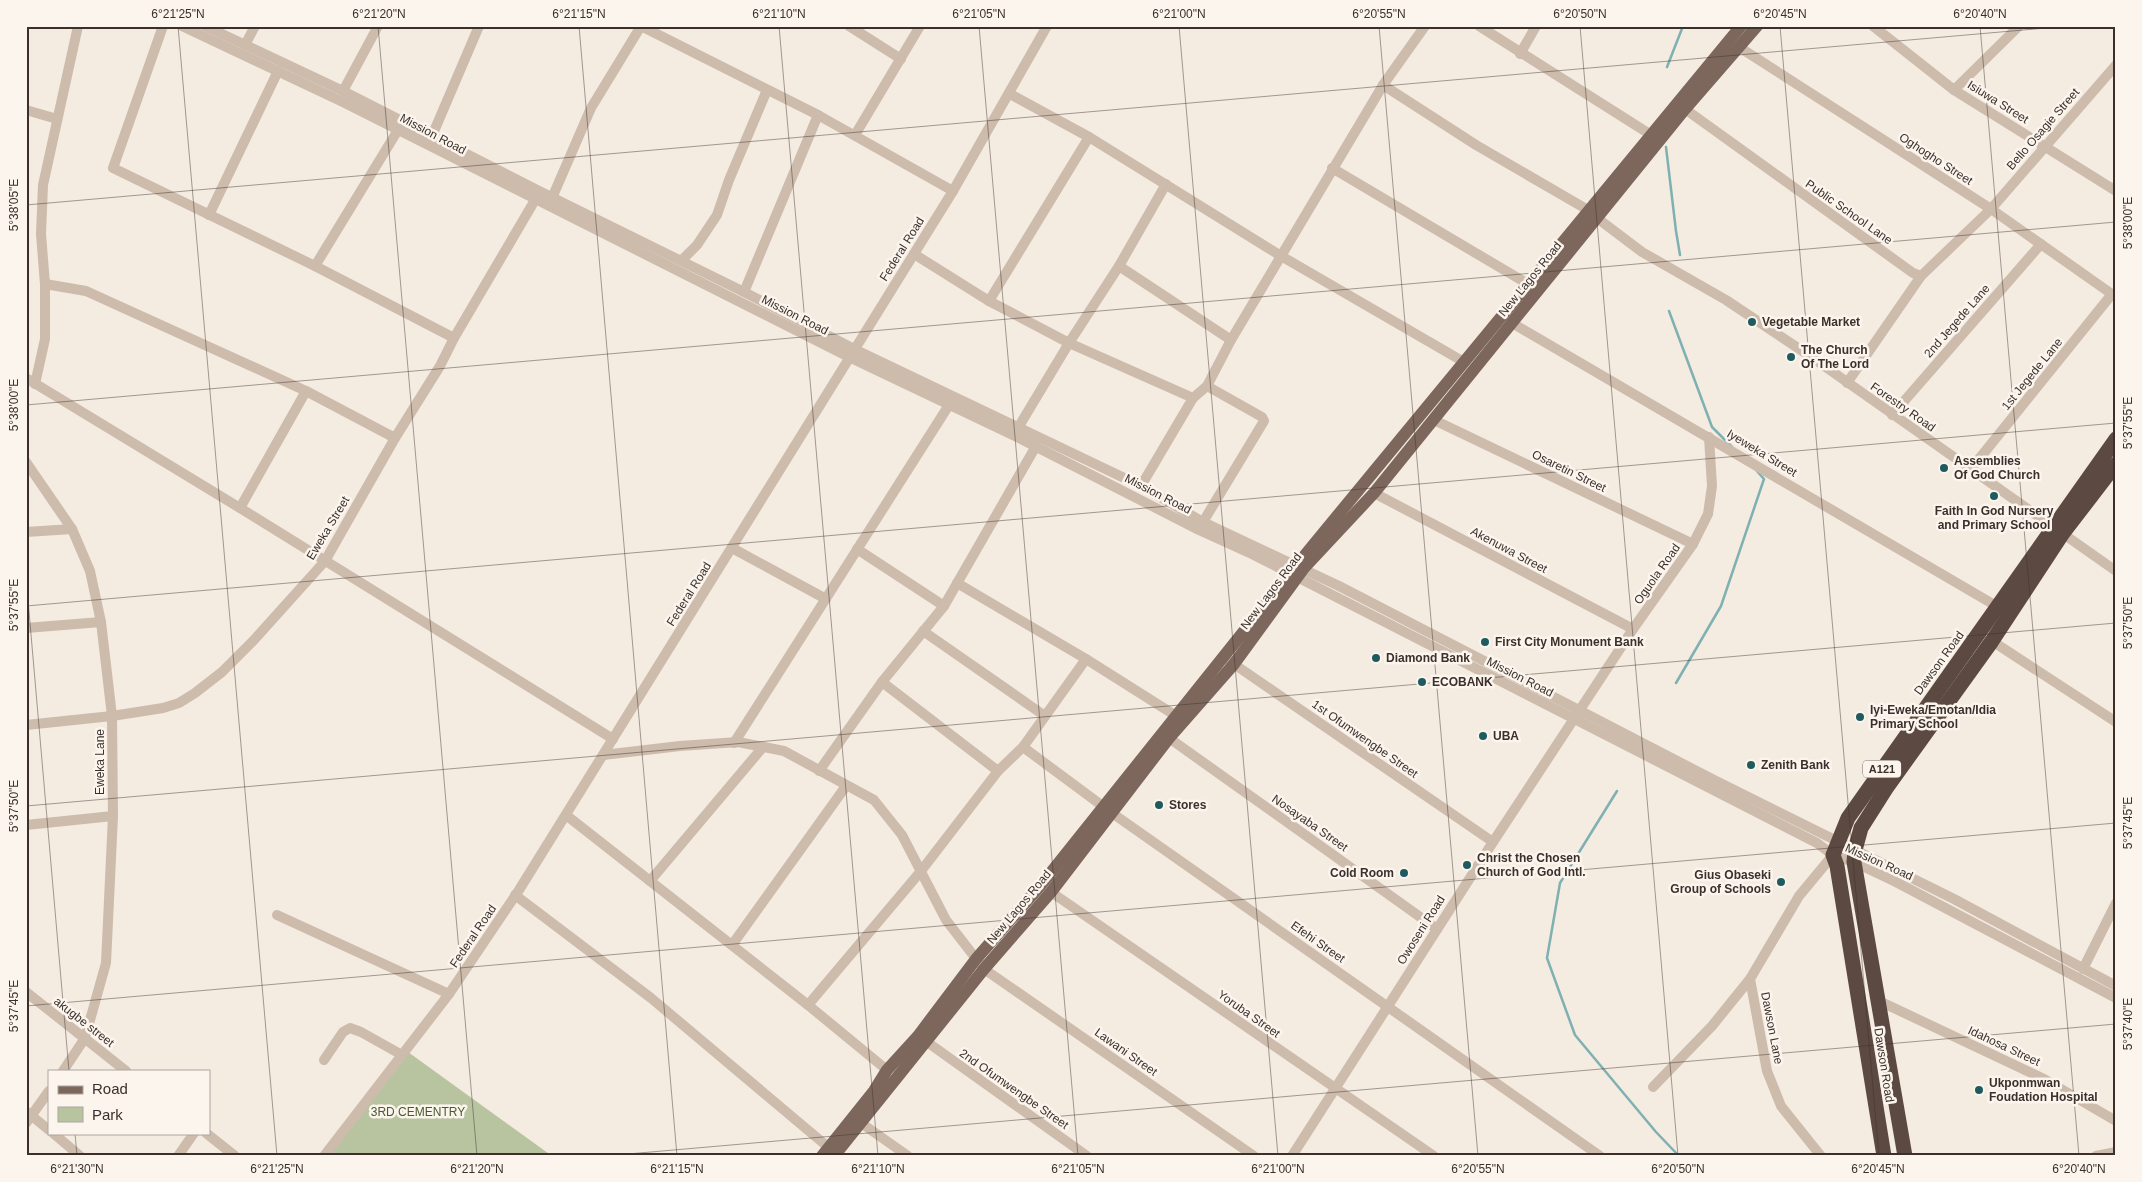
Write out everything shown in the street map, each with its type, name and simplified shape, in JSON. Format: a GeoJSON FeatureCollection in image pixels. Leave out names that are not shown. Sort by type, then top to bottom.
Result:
{"type":"FeatureCollection","features":[{"type":"Feature","properties":{"kind":"highway","name":"Dawson Road"},"geometry":{"type":"LineString","coordinates":[[1905,1156],[1877,1000],[1855,856],[1861,828],[1887,787],[1992,640],[2116,438]]}},
{"type":"Feature","properties":{"kind":"highway","name":"Dawson Road"},"geometry":{"type":"LineString","coordinates":[[1884,1156],[1835,848],[1847,820],[1998,607],[2059,530],[2116,464]]}},
{"type":"Feature","properties":{"kind":"main road","name":"New Lagos Road"},"geometry":{"type":"LineString","coordinates":[[1297,571],[1374,493],[1434,420],[1512,323],[1593,214],[1655,138],[1741,26]]}},
{"type":"Feature","properties":{"kind":"main road","name":"New Lagos Road"},"geometry":{"type":"LineString","coordinates":[[1655,138],[1684,109],[1756,26]]}},
{"type":"Feature","properties":{"kind":"main road","name":"New Lagos Road"},"geometry":{"type":"LineString","coordinates":[[828,1153],[861,1123],[927,1042],[980,964],[1051,892],[1108,810],[1464,362],[1528,284],[1593,214]]}},
{"type":"Feature","properties":{"kind":"main road","name":"New Lagos Road"},"geometry":{"type":"LineString","coordinates":[[828,1153],[887,1070],[980,964],[1041,885],[1169,738],[1180,718]]}},
{"type":"Feature","properties":{"kind":"street"},"geometry":{"type":"LineString","coordinates":[[78,26],[43,185],[41,234],[45,284],[45,339],[31,381],[613,739]]}},
{"type":"Feature","properties":{"kind":"street"},"geometry":{"type":"LineString","coordinates":[[163,26],[113,168],[315,266],[454,338]]}},
{"type":"Feature","properties":{"kind":"street","name":"Mission Road"},"geometry":{"type":"LineString","coordinates":[[182,26],[278,70],[398,130],[429,141],[552,198],[744,292],[949,405],[1297,571]]}},
{"type":"Feature","properties":{"kind":"street","name":"Mission Road"},"geometry":{"type":"LineString","coordinates":[[205,26],[343,91],[535,200],[740,301],[1141,486],[1203,522],[1835,848],[1954,899],[2116,986]]}},
{"type":"Feature","properties":{"kind":"street"},"geometry":{"type":"LineString","coordinates":[[245,45],[255,26]]}},
{"type":"Feature","properties":{"kind":"street"},"geometry":{"type":"LineString","coordinates":[[343,91],[378,26]]}},
{"type":"Feature","properties":{"kind":"street"},"geometry":{"type":"LineString","coordinates":[[429,141],[479,26]]}},
{"type":"Feature","properties":{"kind":"street"},"geometry":{"type":"LineString","coordinates":[[552,198],[591,108],[641,26],[855,135],[953,191]]}},
{"type":"Feature","properties":{"kind":"street"},"geometry":{"type":"LineString","coordinates":[[848,26],[901,58]]}},
{"type":"Feature","properties":{"kind":"street"},"geometry":{"type":"LineString","coordinates":[[855,135],[920,26]]}},
{"type":"Feature","properties":{"kind":"street","name":"Federal Road"},"geometry":{"type":"LineString","coordinates":[[324,1156],[449,994],[515,895],[953,191],[1010,94],[1047,26]]}},
{"type":"Feature","properties":{"kind":"street"},"geometry":{"type":"LineString","coordinates":[[1141,486],[1193,398],[1207,386],[1231,340],[1383,85],[1425,26]]}},
{"type":"Feature","properties":{"kind":"street"},"geometry":{"type":"LineString","coordinates":[[1479,26],[1520,54],[1655,138]]}},
{"type":"Feature","properties":{"kind":"street"},"geometry":{"type":"LineString","coordinates":[[1520,54],[1536,26]]}},
{"type":"Feature","properties":{"kind":"street"},"geometry":{"type":"LineString","coordinates":[[1954,90],[2019,26]]}},
{"type":"Feature","properties":{"kind":"street","name":"Isiuwa Street"},"geometry":{"type":"LineString","coordinates":[[1879,28],[1954,90],[2116,191]]}},
{"type":"Feature","properties":{"kind":"street","name":"Oghogho Street"},"geometry":{"type":"LineString","coordinates":[[1739,47],[1991,209],[2114,296]]}},
{"type":"Feature","properties":{"kind":"street","name":"Bello Osagie Street"},"geometry":{"type":"LineString","coordinates":[[1991,209],[2116,65]]}},
{"type":"Feature","properties":{"kind":"street"},"geometry":{"type":"LineString","coordinates":[[209,215],[278,70]]}},
{"type":"Feature","properties":{"kind":"street","name":"Forestry Road"},"geometry":{"type":"LineString","coordinates":[[1383,85],[1476,145],[1593,214],[1642,252],[1726,300],[2116,571]]}},
{"type":"Feature","properties":{"kind":"street"},"geometry":{"type":"LineString","coordinates":[[680,261],[697,245],[717,215],[729,180],[767,90]]}},
{"type":"Feature","properties":{"kind":"street"},"geometry":{"type":"LineString","coordinates":[[1010,94],[1089,137],[1281,256],[1464,362]]}},
{"type":"Feature","properties":{"kind":"street","name":"Public School Lane"},"geometry":{"type":"LineString","coordinates":[[1684,109],[1913,273],[1921,276]]}},
{"type":"Feature","properties":{"kind":"street"},"geometry":{"type":"LineString","coordinates":[[26,110],[57,119]]}},
{"type":"Feature","properties":{"kind":"street"},"geometry":{"type":"LineString","coordinates":[[744,292],[818,116]]}},
{"type":"Feature","properties":{"kind":"street"},"geometry":{"type":"LineString","coordinates":[[315,266],[398,130]]}},
{"type":"Feature","properties":{"kind":"street"},"geometry":{"type":"LineString","coordinates":[[990,301],[1089,137]]}},
{"type":"Feature","properties":{"kind":"street"},"geometry":{"type":"LineString","coordinates":[[1332,168],[1528,284]]}},
{"type":"Feature","properties":{"kind":"street"},"geometry":{"type":"LineString","coordinates":[[1018,428],[1069,343],[1119,266],[1166,184]]}},
{"type":"Feature","properties":{"kind":"street","name":"Eweka Street"},"geometry":{"type":"LineString","coordinates":[[26,725],[112,716],[163,708],[179,703],[196,694],[254,640],[325,561],[535,200]]}},
{"type":"Feature","properties":{"kind":"street"},"geometry":{"type":"LineString","coordinates":[[1847,383],[1921,276],[1991,209]]}},
{"type":"Feature","properties":{"kind":"street","name":"2nd Jegede Lane"},"geometry":{"type":"LineString","coordinates":[[1892,415],[2040,244]]}},
{"type":"Feature","properties":{"kind":"street"},"geometry":{"type":"LineString","coordinates":[[914,254],[990,301],[1069,343],[1193,398]]}},
{"type":"Feature","properties":{"kind":"street"},"geometry":{"type":"LineString","coordinates":[[1119,266],[1231,340]]}},
{"type":"Feature","properties":{"kind":"street"},"geometry":{"type":"LineString","coordinates":[[45,284],[86,291],[306,392],[395,438]]}},
{"type":"Feature","properties":{"kind":"street","name":"1st Jegede Lane"},"geometry":{"type":"LineString","coordinates":[[1971,469],[2114,296]]}},
{"type":"Feature","properties":{"kind":"street","name":"Iyeweka Street"},"geometry":{"type":"LineString","coordinates":[[1512,323],[1998,607]]}},
{"type":"Feature","properties":{"kind":"street"},"geometry":{"type":"LineString","coordinates":[[1203,522],[1264,422],[1262,417],[1207,386]]}},
{"type":"Feature","properties":{"kind":"street"},"geometry":{"type":"LineString","coordinates":[[240,508],[306,392]]}},
{"type":"Feature","properties":{"kind":"street"},"geometry":{"type":"LineString","coordinates":[[734,743],[949,405]]}},
{"type":"Feature","properties":{"kind":"street","name":"Osaretin Street"},"geometry":{"type":"LineString","coordinates":[[1434,420],[1693,544]]}},
{"type":"Feature","properties":{"kind":"street","name":"Oguola Road"},"geometry":{"type":"LineString","coordinates":[[1577,715],[1633,629],[1693,544],[1708,514],[1712,486],[1709,437]]}},
{"type":"Feature","properties":{"kind":"street"},"geometry":{"type":"LineString","coordinates":[[819,771],[882,682],[944,606],[1036,446]]}},
{"type":"Feature","properties":{"kind":"street","name":"Eweka Lane"},"geometry":{"type":"LineString","coordinates":[[26,462],[72,530],[90,571],[101,622],[112,716],[113,816],[106,963],[85,1038],[64,1070]]}},
{"type":"Feature","properties":{"kind":"street","name":"Akenuwa Street"},"geometry":{"type":"LineString","coordinates":[[1374,493],[1633,629]]}},
{"type":"Feature","properties":{"kind":"street"},"geometry":{"type":"LineString","coordinates":[[26,532],[72,530]]}},
{"type":"Feature","properties":{"kind":"street"},"geometry":{"type":"LineString","coordinates":[[732,548],[826,599]]}},
{"type":"Feature","properties":{"kind":"street"},"geometry":{"type":"LineString","coordinates":[[857,549],[944,606]]}},
{"type":"Feature","properties":{"kind":"street"},"geometry":{"type":"LineString","coordinates":[[957,583],[1086,659],[1180,718]]}},
{"type":"Feature","properties":{"kind":"street"},"geometry":{"type":"LineString","coordinates":[[26,628],[101,622]]}},
{"type":"Feature","properties":{"kind":"street"},"geometry":{"type":"LineString","coordinates":[[923,631],[1045,716]]}},
{"type":"Feature","properties":{"kind":"street"},"geometry":{"type":"LineString","coordinates":[[1992,640],[2116,722]]}},
{"type":"Feature","properties":{"kind":"street"},"geometry":{"type":"LineString","coordinates":[[808,1005],[921,871],[998,771],[1023,747],[1086,659]]}},
{"type":"Feature","properties":{"kind":"street","name":"1st Ofumwengbe Street"},"geometry":{"type":"LineString","coordinates":[[1228,661],[1492,842]]}},
{"type":"Feature","properties":{"kind":"street"},"geometry":{"type":"LineString","coordinates":[[882,682],[998,771]]}},
{"type":"Feature","properties":{"kind":"street","name":"Mission Road"},"geometry":{"type":"LineString","coordinates":[[1577,715],[1817,844],[1835,848],[1855,856],[2116,998]]}},
{"type":"Feature","properties":{"kind":"street","name":"Owoseni Road"},"geometry":{"type":"LineString","coordinates":[[1292,1156],[1492,842],[1577,715]]}},
{"type":"Feature","properties":{"kind":"street","name":"Nosayaba Street"},"geometry":{"type":"LineString","coordinates":[[1169,738],[1437,929]]}},
{"type":"Feature","properties":{"kind":"street","name":"Lawani Street"},"geometry":{"type":"LineString","coordinates":[[603,755],[680,746],[734,743],[762,747],[784,751],[874,800],[902,835],[946,920],[980,964],[1254,1156]]}},
{"type":"Feature","properties":{"kind":"street"},"geometry":{"type":"LineString","coordinates":[[650,881],[762,747]]}},
{"type":"Feature","properties":{"kind":"street","name":"Efehi Street"},"geometry":{"type":"LineString","coordinates":[[1023,747],[1108,810],[1600,1156]]}},
{"type":"Feature","properties":{"kind":"street"},"geometry":{"type":"LineString","coordinates":[[732,946],[846,786]]}},
{"type":"Feature","properties":{"kind":"street"},"geometry":{"type":"LineString","coordinates":[[566,815],[808,1005],[887,1070]]}},
{"type":"Feature","properties":{"kind":"street"},"geometry":{"type":"LineString","coordinates":[[26,825],[113,816]]}},
{"type":"Feature","properties":{"kind":"street","name":"Dawson Lane"},"geometry":{"type":"LineString","coordinates":[[1653,1087],[1712,1026],[1750,979],[1799,896],[1835,848]]}},
{"type":"Feature","properties":{"kind":"street","name":"Yoruba Street"},"geometry":{"type":"LineString","coordinates":[[1051,892],[1434,1156]]}},
{"type":"Feature","properties":{"kind":"street"},"geometry":{"type":"LineString","coordinates":[[515,895],[651,998],[828,1153]]}},
{"type":"Feature","properties":{"kind":"street"},"geometry":{"type":"LineString","coordinates":[[2083,969],[2116,903]]}},
{"type":"Feature","properties":{"kind":"street"},"geometry":{"type":"LineString","coordinates":[[277,915],[449,994]]}},
{"type":"Feature","properties":{"kind":"street","name":"Dawson Lane"},"geometry":{"type":"LineString","coordinates":[[1750,979],[1767,1071],[1782,1106],[1820,1156]]}},
{"type":"Feature","properties":{"kind":"street","name":"akugbe street"},"geometry":{"type":"LineString","coordinates":[[26,992],[125,1070]]}},
{"type":"Feature","properties":{"kind":"street","name":"Idahosa Street"},"geometry":{"type":"LineString","coordinates":[[1877,1000],[2044,1079],[2116,1120]]}},
{"type":"Feature","properties":{"kind":"street"},"geometry":{"type":"LineString","coordinates":[[324,1060],[343,1032],[350,1028],[402,1055]]}},
{"type":"Feature","properties":{"kind":"street","name":"2nd Ofumwengbe Street"},"geometry":{"type":"LineString","coordinates":[[927,1042],[1087,1156]]}},
{"type":"Feature","properties":{"kind":"street"},"geometry":{"type":"LineString","coordinates":[[48,1092],[28,1117],[48,1129]]}},
{"type":"Feature","properties":{"kind":"street"},"geometry":{"type":"LineString","coordinates":[[861,1123],[908,1156]]}},
{"type":"Feature","properties":{"kind":"street"},"geometry":{"type":"LineString","coordinates":[[54,1134],[80,1156]]}},
{"type":"Feature","properties":{"kind":"street"},"geometry":{"type":"LineString","coordinates":[[178,1156],[193,1134]]}},
{"type":"Feature","properties":{"kind":"street"},"geometry":{"type":"LineString","coordinates":[[207,1134],[235,1156]]}},
{"type":"Feature","properties":{"kind":"street"},"geometry":{"type":"LineString","coordinates":[[2096,1156],[2116,1152]]}},
{"type":"Feature","properties":{"kind":"green space","name":"3RD CEMENTRY"},"geometry":{"type":"Polygon","coordinates":[[[408,1052],[552,1156],[329,1156],[408,1052]]]}},
{"type":"Feature","properties":{"kind":"waterway"},"geometry":{"type":"LineString","coordinates":[[1667,67],[1683,26]]}},
{"type":"Feature","properties":{"kind":"waterway"},"geometry":{"type":"LineString","coordinates":[[1666,147],[1680,255]]}},
{"type":"Feature","properties":{"kind":"waterway"},"geometry":{"type":"LineString","coordinates":[[1669,311],[1712,427],[1732,447]]}},
{"type":"Feature","properties":{"kind":"waterway"},"geometry":{"type":"LineString","coordinates":[[1676,683],[1721,606],[1764,479],[1756,470]]}},
{"type":"Feature","properties":{"kind":"waterway"},"geometry":{"type":"LineString","coordinates":[[1617,791],[1560,883],[1547,958],[1575,1035],[1656,1132],[1679,1156]]}},
{"type":"Feature","properties":{"kind":"place","name":"Vegetable Market"},"geometry":{"type":"Point","coordinates":[1752,322]}},
{"type":"Feature","properties":{"kind":"place","name":"The Church Of The Lord"},"geometry":{"type":"Point","coordinates":[1791,357]}},
{"type":"Feature","properties":{"kind":"place","name":"Assemblies Of God Church"},"geometry":{"type":"Point","coordinates":[1944,468]}},
{"type":"Feature","properties":{"kind":"place","name":"Faith In God Nursery and Primary School"},"geometry":{"type":"Point","coordinates":[1994,496]}},
{"type":"Feature","properties":{"kind":"place","name":"First City Monument Bank"},"geometry":{"type":"Point","coordinates":[1485,642]}},
{"type":"Feature","properties":{"kind":"place","name":"Diamond Bank"},"geometry":{"type":"Point","coordinates":[1376,658]}},
{"type":"Feature","properties":{"kind":"place","name":"ECOBANK"},"geometry":{"type":"Point","coordinates":[1422,682]}},
{"type":"Feature","properties":{"kind":"place","name":"Iyi-Eweka/Emotan/Idia Primary School"},"geometry":{"type":"Point","coordinates":[1860,717]}},
{"type":"Feature","properties":{"kind":"place","name":"UBA"},"geometry":{"type":"Point","coordinates":[1483,736]}},
{"type":"Feature","properties":{"kind":"place","name":"Zenith Bank"},"geometry":{"type":"Point","coordinates":[1751,765]}},
{"type":"Feature","properties":{"kind":"place","name":"Stores"},"geometry":{"type":"Point","coordinates":[1159,805]}},
{"type":"Feature","properties":{"kind":"place","name":"Christ the Chosen Church of God Intl."},"geometry":{"type":"Point","coordinates":[1467,865]}},
{"type":"Feature","properties":{"kind":"place","name":"Cold Room"},"geometry":{"type":"Point","coordinates":[1404,873]}},
{"type":"Feature","properties":{"kind":"place","name":"Gius Obaseki Group of Schools"},"geometry":{"type":"Point","coordinates":[1781,882]}},
{"type":"Feature","properties":{"kind":"place","name":"Ukponmwan Foudation Hospital"},"geometry":{"type":"Point","coordinates":[1979,1090]}}]}
